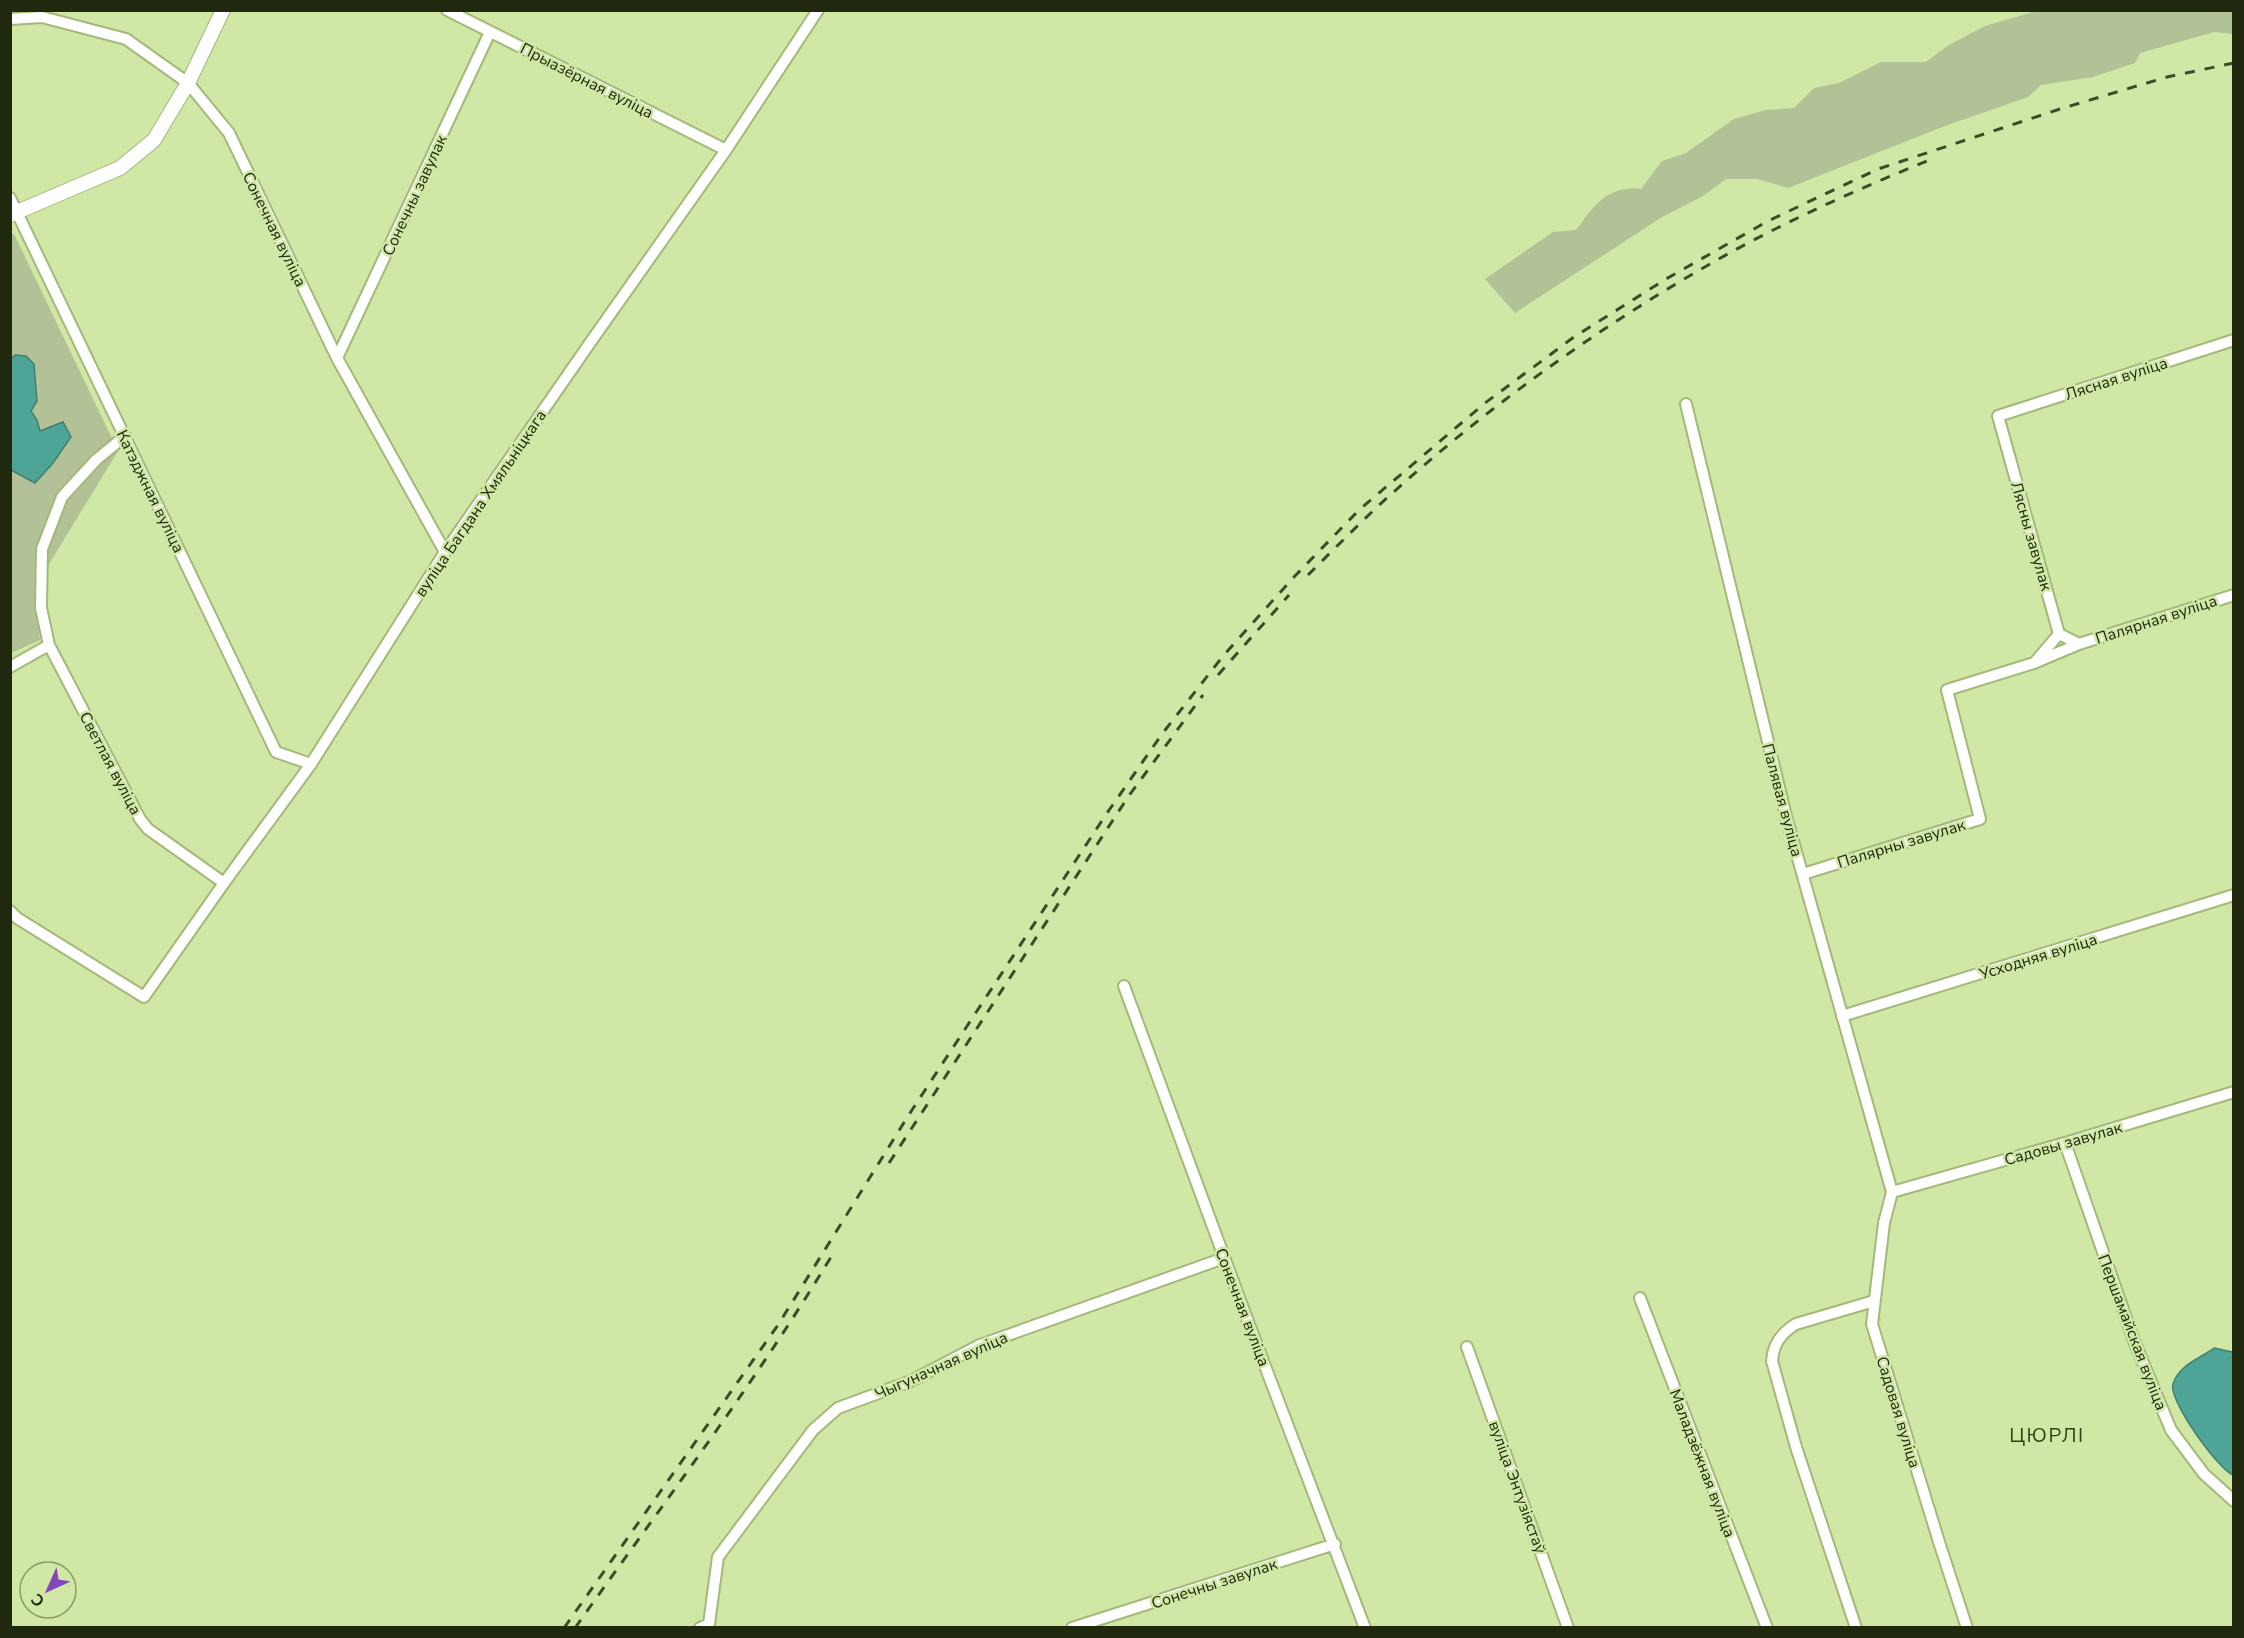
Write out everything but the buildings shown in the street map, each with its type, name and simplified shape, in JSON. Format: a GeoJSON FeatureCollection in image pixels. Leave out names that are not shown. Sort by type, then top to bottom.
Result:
{"type":"FeatureCollection","features":[{"type":"Feature","properties":{"kind":"street"},"geometry":{"type":"LineString","coordinates":[[14,214],[120,168],[154,140],[188,83],[223,10]]}},
{"type":"Feature","properties":{"kind":"street","name":"Прыазёрная вуліца"},"geometry":{"type":"LineString","coordinates":[[447,10],[726,150]]}},
{"type":"Feature","properties":{"kind":"street","name":"вуліца Багдана Хмяльніцкага"},"geometry":{"type":"LineString","coordinates":[[10,911],[17,918],[144,997],[311,764],[445,552],[726,150],[818,10]]}},
{"type":"Feature","properties":{"kind":"street","name":"Сонечная вуліца"},"geometry":{"type":"LineString","coordinates":[[10,19],[42,17],[126,39],[188,83],[229,133],[337,358],[445,552]]}},
{"type":"Feature","properties":{"kind":"street","name":"Сонечны завулак"},"geometry":{"type":"LineString","coordinates":[[337,358],[490,32]]}},
{"type":"Feature","properties":{"kind":"street","name":"Катэджная вуліца"},"geometry":{"type":"LineString","coordinates":[[10,198],[14,214],[125,436],[276,752],[311,764]]}},
{"type":"Feature","properties":{"kind":"street","name":"Лясная вуліца"},"geometry":{"type":"LineString","coordinates":[[1998,416],[2234,340]]}},
{"type":"Feature","properties":{"kind":"street","name":"Палявая вуліца"},"geometry":{"type":"LineString","coordinates":[[1686,404],[1786,816],[1892,1192]]}},
{"type":"Feature","properties":{"kind":"street","name":"Лясны завулак"},"geometry":{"type":"LineString","coordinates":[[1998,416],[2059,634]]}},
{"type":"Feature","properties":{"kind":"street","name":"Светлая вуліца"},"geometry":{"type":"LineString","coordinates":[[125,436],[96,460],[62,497],[42,549],[41,608],[49,645],[140,819],[148,829],[224,883]]}},
{"type":"Feature","properties":{"kind":"street","name":"Палярная вуліца"},"geometry":{"type":"LineString","coordinates":[[2079,644],[2234,595]]}},
{"type":"Feature","properties":{"kind":"street"},"geometry":{"type":"LineString","coordinates":[[2034,663],[2059,634],[2079,644]]}},
{"type":"Feature","properties":{"kind":"street","name":"Палярны завулак"},"geometry":{"type":"LineString","coordinates":[[1803,874],[1980,819],[1947,690],[2034,663],[2079,644]]}},
{"type":"Feature","properties":{"kind":"street"},"geometry":{"type":"LineString","coordinates":[[10,667],[49,645]]}},
{"type":"Feature","properties":{"kind":"street","name":"Усходняя вуліца"},"geometry":{"type":"LineString","coordinates":[[1842,1016],[2234,895]]}},
{"type":"Feature","properties":{"kind":"street","name":"Сонечная вуліца"},"geometry":{"type":"LineString","coordinates":[[1124,986],[1224,1258],[1365,1628]]}},
{"type":"Feature","properties":{"kind":"street","name":"Садовы завулак"},"geometry":{"type":"LineString","coordinates":[[1892,1192],[2234,1092]]}},
{"type":"Feature","properties":{"kind":"street","name":"Першамайская вуліца"},"geometry":{"type":"LineString","coordinates":[[2065,1143],[2134,1341],[2171,1430],[2204,1473],[2234,1501]]}},
{"type":"Feature","properties":{"kind":"street","name":"Садовая вуліца"},"geometry":{"type":"LineString","coordinates":[[1892,1192],[1884,1223],[1872,1324],[1967,1628]]}},
{"type":"Feature","properties":{"kind":"street","name":"Чыгуначная вуліца"},"geometry":{"type":"LineString","coordinates":[[700,1628],[709,1624],[718,1557],[813,1430],[837,1408],[911,1381],[980,1345],[1224,1258]]}},
{"type":"Feature","properties":{"kind":"street","name":"Маладзёжная вуліца"},"geometry":{"type":"LineString","coordinates":[[1640,1298],[1767,1628]]}},
{"type":"Feature","properties":{"kind":"street"},"geometry":{"type":"LineString","coordinates":[[1856,1628],[1796,1446],[1772,1361],[1772,1353],[1776,1343],[1788,1329],[1796,1324],[1874,1301]]}},
{"type":"Feature","properties":{"kind":"street","name":"вуліца Энтузіястаў"},"geometry":{"type":"LineString","coordinates":[[1467,1347],[1568,1628]]}},
{"type":"Feature","properties":{"kind":"street","name":"Сонечны завулак"},"geometry":{"type":"LineString","coordinates":[[1072,1628],[1335,1545]]}},
{"type":"Feature","properties":{"kind":"green space"},"geometry":{"type":"Polygon","coordinates":[[[2040,10],[2233,11],[2233,34],[2214,32],[2140,53],[2135,63],[2093,77],[2041,85],[2028,97],[1945,126],[1788,188],[1758,179],[1726,179],[1703,196],[1662,217],[1515,313],[1485,279],[1553,232],[1576,230],[1596,205],[1610,194],[1619,190],[1641,189],[1662,161],[1686,153],[1734,119],[1766,110],[1794,108],[1814,88],[1839,83],[1881,62],[1926,62],[1949,45],[1985,26],[2040,10]]]}},
{"type":"Feature","properties":{"kind":"green space"},"geometry":{"type":"Polygon","coordinates":[[[14,234],[118,451],[49,564],[36,608],[40,640],[11,653],[10,235],[14,234]]]}},
{"type":"Feature","properties":{"kind":"water"},"geometry":{"type":"Polygon","coordinates":[[[15,355],[26,356],[34,364],[37,401],[31,411],[40,431],[63,422],[71,437],[53,463],[35,483],[11,470],[10,360],[15,355]]]}},
{"type":"Feature","properties":{"kind":"water"},"geometry":{"type":"Polygon","coordinates":[[[2214,1348],[2233,1352],[2233,1475],[2206,1448],[2178,1404],[2174,1392],[2173,1384],[2180,1372],[2214,1348]]]}},
{"type":"Feature","properties":{"kind":"railway"},"geometry":{"type":"LineString","coordinates":[[564,1628],[778,1325],[910,1113],[1105,816],[1162,734],[1223,656],[1293,578],[1359,510],[1485,403],[1574,337],[1666,279],[1768,221],[1878,169],[2060,109],[2167,77],[2234,63]]}},
{"type":"Feature","properties":{"kind":"railway"},"geometry":{"type":"LineString","coordinates":[[1308,575],[1376,508],[1456,439],[1539,374],[1627,314],[1742,246],[1820,207],[1927,161]]}},
{"type":"Feature","properties":{"kind":"railway"},"geometry":{"type":"LineString","coordinates":[[1218,675],[1289,595]]}},
{"type":"Feature","properties":{"kind":"railway"},"geometry":{"type":"LineString","coordinates":[[889,1163],[1128,797],[1203,695]]}},
{"type":"Feature","properties":{"kind":"railway"},"geometry":{"type":"LineString","coordinates":[[575,1628],[739,1399],[831,1257]]}},
{"type":"Feature","properties":{"kind":"district","name":"ЦЮРЛІ"},"geometry":{"type":"Point","coordinates":[2047,1435]}}]}
